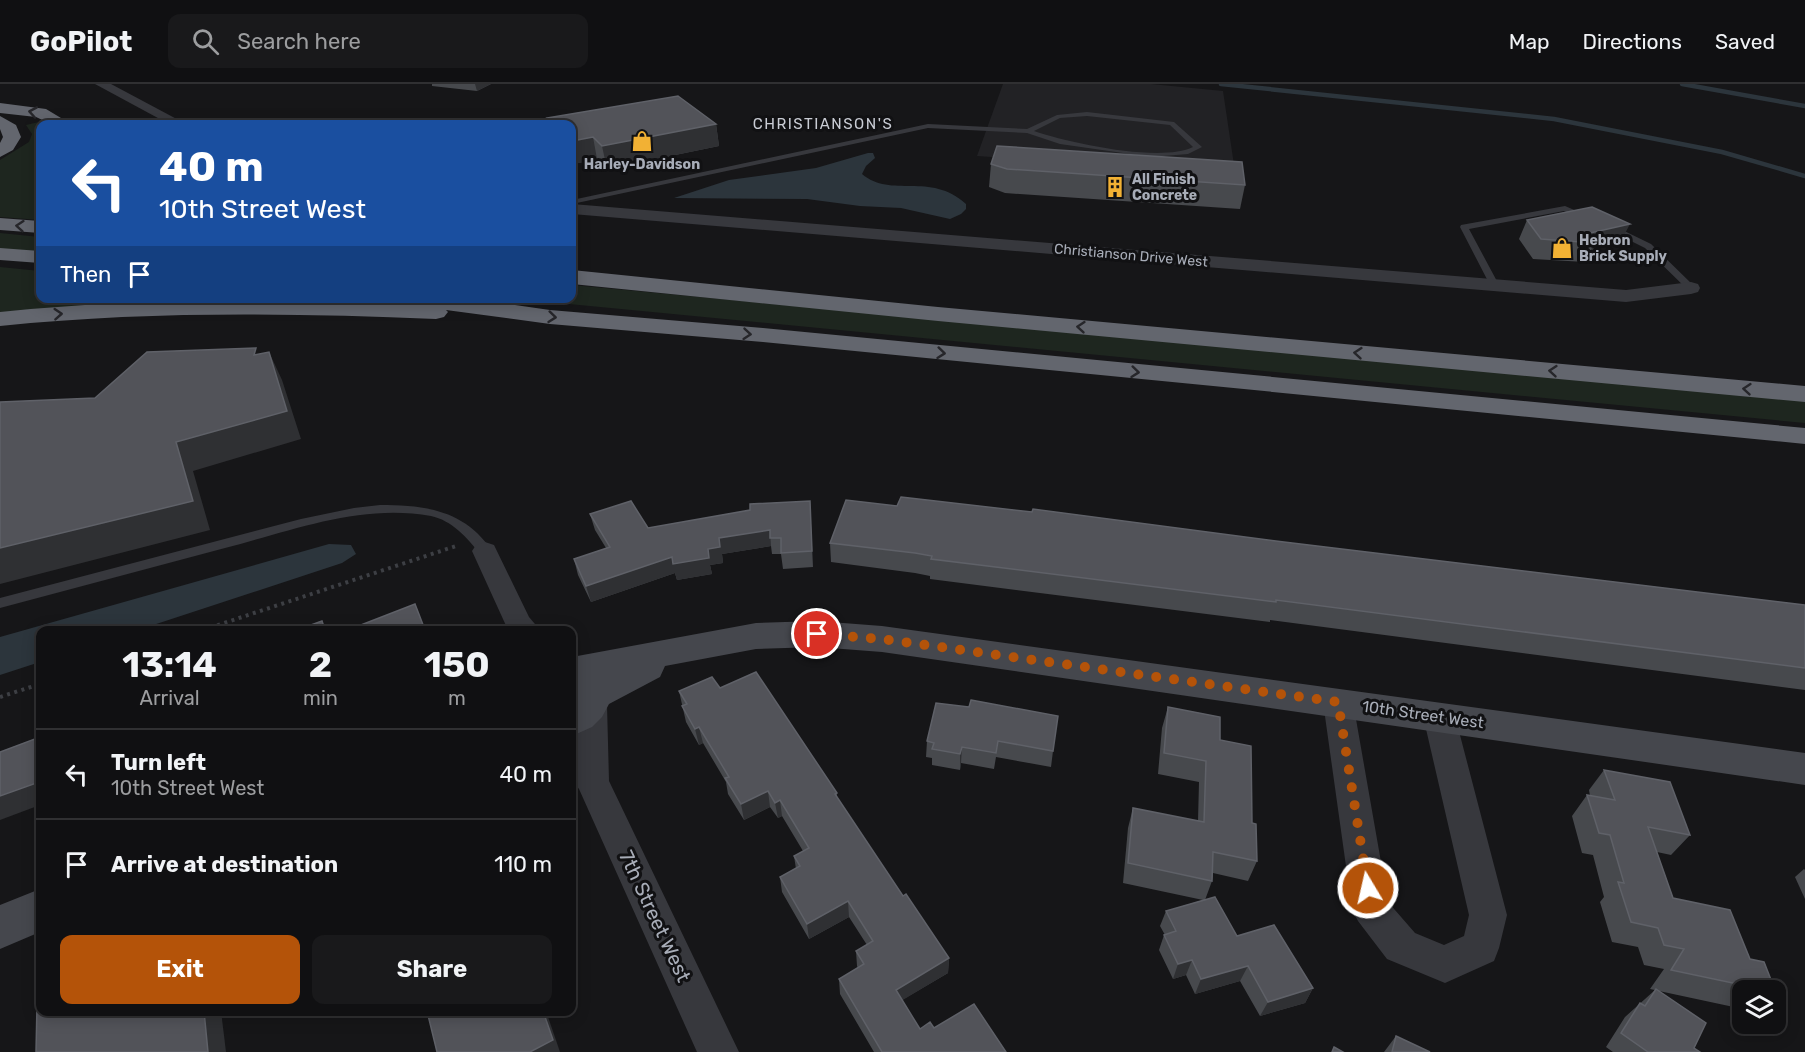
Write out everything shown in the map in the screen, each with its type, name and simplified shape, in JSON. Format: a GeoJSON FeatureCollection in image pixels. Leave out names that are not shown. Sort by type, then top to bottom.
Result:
{"type":"FeatureCollection","features":[{"type":"Feature","properties":{"kind":"highway"},"geometry":{"type":"LineString","coordinates":[[0,108],[40,112],[55,120]]}},
{"type":"Feature","properties":{"kind":"highway"},"geometry":{"type":"LineString","coordinates":[[0,121],[10,129],[12,137],[0,152]]}},
{"type":"Feature","properties":{"kind":"highway"},"geometry":{"type":"LineString","coordinates":[[0,224],[36,227]]}},
{"type":"Feature","properties":{"kind":"highway"},"geometry":{"type":"LineString","coordinates":[[0,254],[36,257]]}},
{"type":"Feature","properties":{"kind":"highway"},"geometry":{"type":"LineString","coordinates":[[579,277],[938,314],[1805,394]]}},
{"type":"Feature","properties":{"kind":"highway"},"geometry":{"type":"LineString","coordinates":[[445,303],[507,312],[1805,436]]}},
{"type":"Feature","properties":{"kind":"highway"},"geometry":{"type":"LineString","coordinates":[[0,319],[114,309],[225,306],[507,312]]}},
{"type":"Feature","properties":{"kind":"street"},"geometry":{"type":"LineString","coordinates":[[102,84],[172,120]]}},
{"type":"Feature","properties":{"kind":"street","name":"Christianson Drive West"},"geometry":{"type":"LineString","coordinates":[[576,209],[1626,296],[1691,288]]}},
{"type":"Feature","properties":{"kind":"street"},"geometry":{"type":"LineString","coordinates":[[481,545],[520,626]]}},
{"type":"Feature","properties":{"kind":"street","name":"10th Street West"},"geometry":{"type":"LineString","coordinates":[[582,691],[684,650],[756,636],[817,634],[882,639],[1805,769]]}},
{"type":"Feature","properties":{"kind":"street","name":"7th Street West"},"geometry":{"type":"LineString","coordinates":[[582,691],[582,770],[718,1052]]}},
{"type":"Feature","properties":{"kind":"street"},"geometry":{"type":"LineString","coordinates":[[1338,702],[1371,909],[1401,946],[1444,964],[1480,948],[1488,915],[1439,716]]}},
{"type":"Feature","properties":{"kind":"street"},"geometry":{"type":"LineString","coordinates":[[0,927],[36,912]]}},
{"type":"Feature","properties":{"kind":"lane"},"geometry":{"type":"LineString","coordinates":[[576,201],[928,126],[1028,131],[1060,142],[1151,155],[1171,155],[1188,152],[1198,147],[1172,123],[1148,119],[1087,114],[1059,116],[1028,131]]}},
{"type":"Feature","properties":{"kind":"lane"},"geometry":{"type":"LineString","coordinates":[[1494,285],[1464,227],[1565,208],[1595,221]]}},
{"type":"Feature","properties":{"kind":"lane"},"geometry":{"type":"LineString","coordinates":[[1605,225],[1648,246],[1691,288]]}},
{"type":"Feature","properties":{"kind":"lane"},"geometry":{"type":"LineString","coordinates":[[0,603],[281,529],[370,510],[433,512],[454,520],[481,545]]}},
{"type":"Feature","properties":{"kind":"path"},"geometry":{"type":"LineString","coordinates":[[216,626],[481,545]]}},
{"type":"Feature","properties":{"kind":"path"},"geometry":{"type":"LineString","coordinates":[[0,697],[36,685]]}},
{"type":"Feature","properties":{"kind":"shaded area"},"geometry":{"type":"Polygon","coordinates":[[[1003,84],[1151,84],[1223,91],[1237,185],[1052,161],[977,156],[1003,84]]]}},
{"type":"Feature","properties":{"kind":"shaded area"},"geometry":{"type":"Polygon","coordinates":[[[36,123],[36,220],[0,217],[0,160],[29,142],[32,134],[26,125],[36,123]]]}},
{"type":"Feature","properties":{"kind":"shaded area"},"geometry":{"type":"Polygon","coordinates":[[[873,153],[875,158],[866,166],[862,174],[873,181],[885,185],[939,189],[952,194],[966,204],[966,209],[950,219],[901,208],[860,206],[807,199],[674,198],[729,180],[816,168],[873,153]]]}},
{"type":"Feature","properties":{"kind":"shaded area"},"geometry":{"type":"Polygon","coordinates":[[[0,233],[36,237],[36,253],[0,250],[0,233]]]}},
{"type":"Feature","properties":{"kind":"shaded area"},"geometry":{"type":"Polygon","coordinates":[[[0,267],[36,271],[36,303],[162,303],[137,304],[0,314],[0,267]]]}},
{"type":"Feature","properties":{"kind":"shaded area"},"geometry":{"type":"Polygon","coordinates":[[[576,285],[1805,401],[1805,423],[559,303],[576,303],[576,285]]]}},
{"type":"Feature","properties":{"kind":"shaded area"},"geometry":{"type":"Polygon","coordinates":[[[329,544],[351,545],[356,554],[342,563],[150,626],[39,626],[329,544]]]}},
{"type":"Feature","properties":{"kind":"shaded area"},"geometry":{"type":"Polygon","coordinates":[[[36,627],[36,663],[0,675],[0,637],[36,627]]]}},
{"type":"Feature","properties":{"kind":"building"},"geometry":{"type":"Polygon","coordinates":[[[678,96],[716,124],[602,146],[593,137],[576,140],[576,120],[549,120],[547,118],[678,96]]]}},
{"type":"Feature","properties":{"kind":"building"},"geometry":{"type":"Polygon","coordinates":[[[997,146],[1242,162],[1245,185],[1007,169],[991,164],[997,146]]]}},
{"type":"Feature","properties":{"kind":"building"},"geometry":{"type":"Polygon","coordinates":[[[1592,207],[1630,224],[1590,233],[1594,243],[1541,239],[1527,220],[1592,207]]]}},
{"type":"Feature","properties":{"kind":"building"},"geometry":{"type":"Polygon","coordinates":[[[256,348],[254,355],[269,352],[287,411],[176,442],[193,501],[0,548],[0,402],[95,398],[147,352],[256,348]]]}},
{"type":"Feature","properties":{"kind":"building"},"geometry":{"type":"Polygon","coordinates":[[[901,497],[1032,512],[1033,509],[1805,605],[1805,668],[1276,600],[1276,602],[931,559],[932,556],[915,553],[830,543],[846,500],[897,506],[901,497]]]}},
{"type":"Feature","properties":{"kind":"building"},"geometry":{"type":"Polygon","coordinates":[[[631,501],[648,528],[750,510],[750,504],[810,501],[812,551],[781,553],[781,538],[770,538],[770,530],[719,538],[720,547],[708,549],[709,558],[673,564],[672,557],[586,586],[574,559],[610,547],[590,514],[631,501]]]}},
{"type":"Feature","properties":{"kind":"building"},"geometry":{"type":"Polygon","coordinates":[[[415,604],[423,626],[358,626],[415,604]]]}},
{"type":"Feature","properties":{"kind":"building"},"geometry":{"type":"Polygon","coordinates":[[[322,621],[324,626],[308,626],[322,621]]]}},
{"type":"Feature","properties":{"kind":"building"},"geometry":{"type":"Polygon","coordinates":[[[756,672],[903,896],[906,894],[949,958],[896,990],[920,1029],[930,1022],[934,1028],[974,1004],[1006,1052],[882,1052],[839,979],[864,964],[856,951],[873,941],[848,901],[807,924],[780,877],[800,866],[794,856],[809,848],[780,800],[775,803],[768,791],[741,804],[725,778],[729,777],[699,727],[695,729],[682,706],[687,704],[679,691],[712,677],[720,688],[756,672]]]}},
{"type":"Feature","properties":{"kind":"building"},"geometry":{"type":"Polygon","coordinates":[[[971,700],[1058,716],[1053,751],[998,741],[996,753],[962,747],[960,754],[932,749],[934,743],[927,741],[936,703],[969,707],[971,700]]]}},
{"type":"Feature","properties":{"kind":"building"},"geometry":{"type":"Polygon","coordinates":[[[1168,707],[1220,717],[1220,740],[1251,746],[1252,823],[1256,824],[1257,861],[1213,852],[1212,881],[1128,863],[1133,808],[1204,822],[1206,761],[1164,753],[1168,707]]]}},
{"type":"Feature","properties":{"kind":"building"},"geometry":{"type":"Polygon","coordinates":[[[36,738],[36,783],[0,796],[0,752],[36,738]]]}},
{"type":"Feature","properties":{"kind":"building"},"geometry":{"type":"Polygon","coordinates":[[[1604,770],[1670,782],[1690,835],[1648,827],[1673,898],[1730,910],[1750,959],[1764,962],[1771,980],[1732,980],[1732,983],[1671,970],[1684,949],[1664,945],[1658,928],[1631,922],[1618,882],[1624,883],[1610,835],[1599,833],[1587,795],[1615,800],[1604,770]]]}},
{"type":"Feature","properties":{"kind":"building"},"geometry":{"type":"Polygon","coordinates":[[[1215,897],[1237,936],[1274,925],[1313,988],[1268,1002],[1248,966],[1201,979],[1192,960],[1178,964],[1164,935],[1176,931],[1166,911],[1215,897]]]}},
{"type":"Feature","properties":{"kind":"building"},"geometry":{"type":"Polygon","coordinates":[[[1656,989],[1706,1023],[1694,1048],[1700,1052],[1648,1052],[1621,1033],[1640,1003],[1645,1006],[1656,989]]]}},
{"type":"Feature","properties":{"kind":"building"},"geometry":{"type":"Polygon","coordinates":[[[37,1016],[204,1016],[208,1052],[36,1052],[37,1016]]]}},
{"type":"Feature","properties":{"kind":"building"},"geometry":{"type":"Polygon","coordinates":[[[428,1016],[545,1016],[553,1040],[530,1052],[437,1052],[428,1016]]]}},
{"type":"Feature","properties":{"kind":"building"},"geometry":{"type":"Polygon","coordinates":[[[1396,1036],[1430,1052],[1392,1052],[1396,1036]]]}},
{"type":"Feature","properties":{"kind":"building"},"geometry":{"type":"Polygon","coordinates":[[[1334,1047],[1343,1052],[1332,1052],[1334,1047]]]}},
{"type":"Feature","properties":{"kind":"waterway"},"geometry":{"type":"LineString","coordinates":[[1221,84],[1554,119],[1722,152],[1805,176]]}},
{"type":"Feature","properties":{"kind":"waterway"},"geometry":{"type":"LineString","coordinates":[[1682,84],[1805,106]]}},
{"type":"Feature","properties":{"kind":"place","name":"Harley-Davidson"},"geometry":{"type":"Point","coordinates":[642,141]}},
{"type":"Feature","properties":{"kind":"place","name":"All Finish Concrete"},"geometry":{"type":"Point","coordinates":[1115,187]}},
{"type":"Feature","properties":{"kind":"place","name":"Hebron Brick Supply"},"geometry":{"type":"Point","coordinates":[1562,248]}},
{"type":"Feature","properties":{"kind":"district","name":"CHRISTIANSON'S"},"geometry":{"type":"Point","coordinates":[823,124]}},
{"type":"Feature","properties":{"kind":"route"},"geometry":{"type":"LineString","coordinates":[[817,634],[882,639],[1338,702],[1368,888]]}}]}
